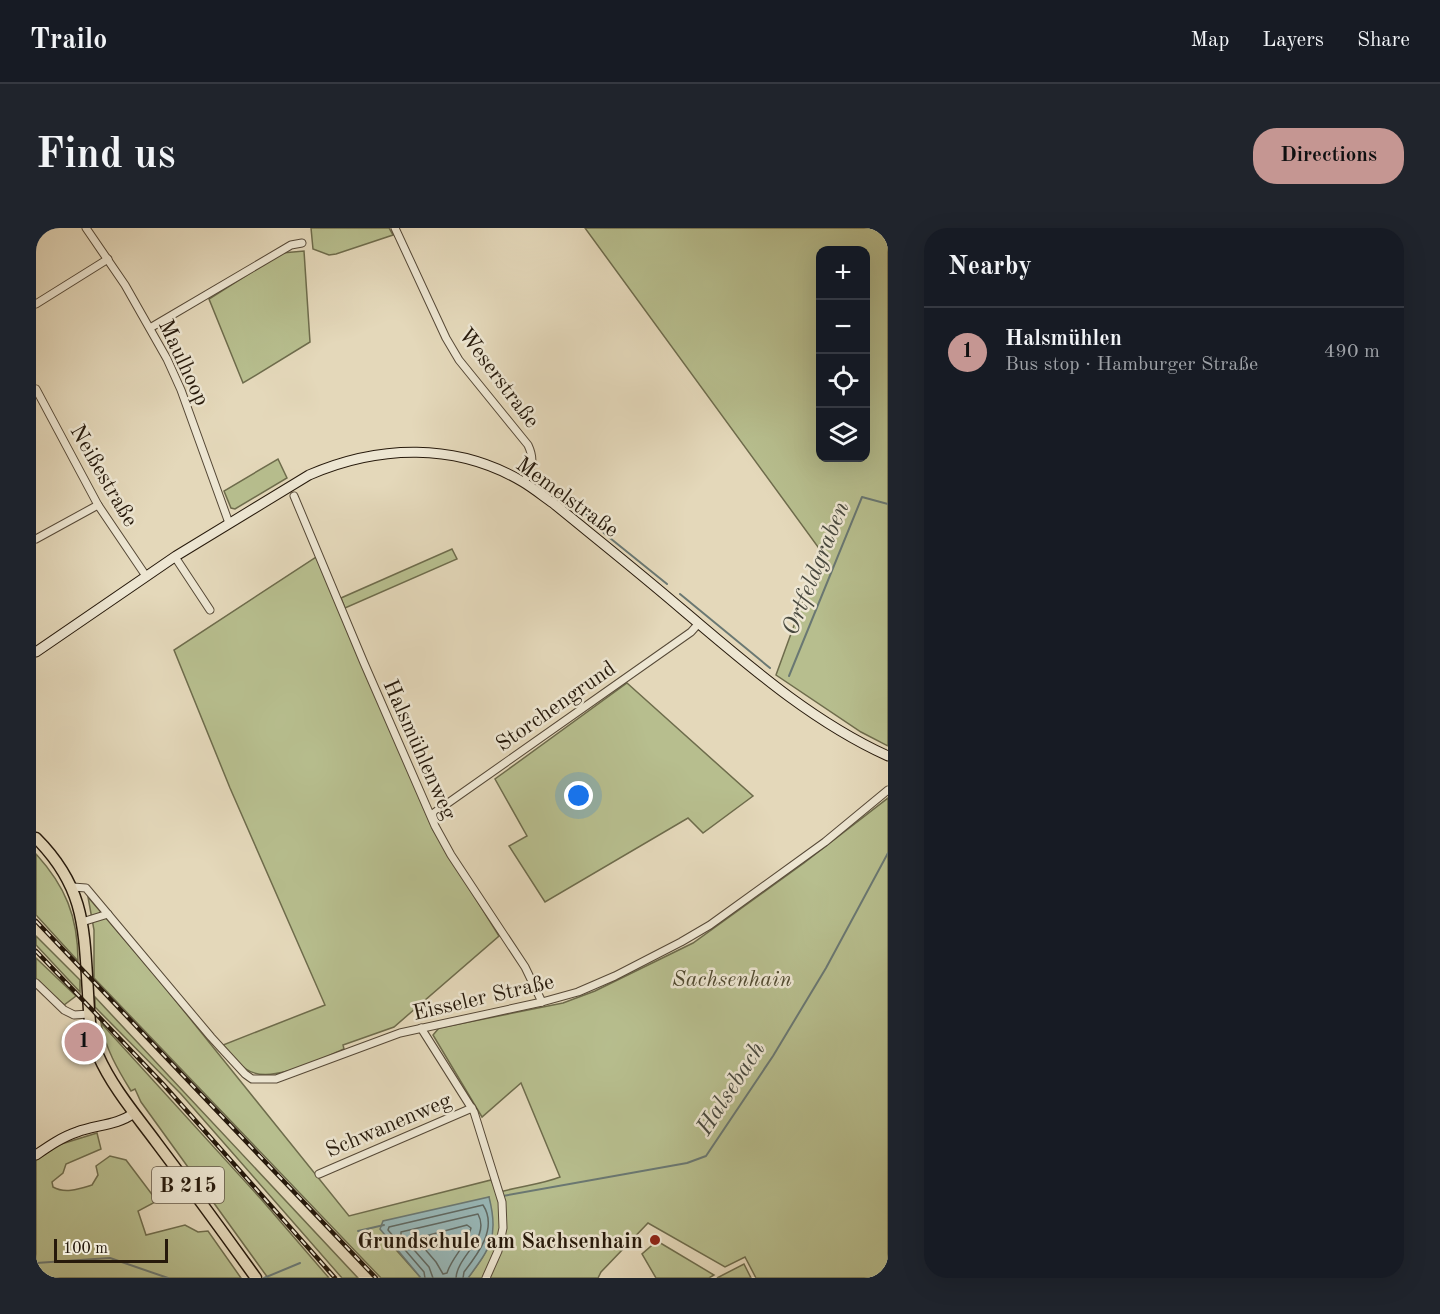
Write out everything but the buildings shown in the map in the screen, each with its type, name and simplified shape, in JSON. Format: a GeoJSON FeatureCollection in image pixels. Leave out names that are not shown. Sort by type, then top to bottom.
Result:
{"type":"FeatureCollection","features":[{"type":"Feature","properties":{"kind":"main road","name":"B 215"},"geometry":{"type":"LineString","coordinates":[[36,838],[57,861],[73,887],[82,922],[89,1014],[97,1053],[134,1113],[255,1277]]}},
{"type":"Feature","properties":{"kind":"street","name":"Maulhoop"},"geometry":{"type":"LineString","coordinates":[[86,228],[108,259],[150,328],[181,390],[229,523]]}},
{"type":"Feature","properties":{"kind":"street","name":"Weserstraße"},"geometry":{"type":"LineString","coordinates":[[395,228],[438,322],[459,360],[528,445],[533,455],[533,466],[524,482]]}},
{"type":"Feature","properties":{"kind":"street"},"geometry":{"type":"LineString","coordinates":[[150,328],[291,245],[302,243]]}},
{"type":"Feature","properties":{"kind":"street"},"geometry":{"type":"LineString","coordinates":[[36,304],[108,259]]}},
{"type":"Feature","properties":{"kind":"street","name":"Neißestraße"},"geometry":{"type":"LineString","coordinates":[[36,389],[98,505],[146,576]]}},
{"type":"Feature","properties":{"kind":"street","name":"Memelstraße"},"geometry":{"type":"LineString","coordinates":[[36,652],[175,557],[309,476],[331,466],[374,454],[416,452],[447,454],[474,460],[524,482],[814,715],[855,741],[888,756]]}},
{"type":"Feature","properties":{"kind":"street","name":"Halsmühlenweg"},"geometry":{"type":"LineString","coordinates":[[294,496],[431,815],[451,855],[525,967],[542,1002]]}},
{"type":"Feature","properties":{"kind":"street"},"geometry":{"type":"LineString","coordinates":[[36,539],[98,505]]}},
{"type":"Feature","properties":{"kind":"street"},"geometry":{"type":"LineString","coordinates":[[175,557],[210,610]]}},
{"type":"Feature","properties":{"kind":"street","name":"Storchengrund"},"geometry":{"type":"LineString","coordinates":[[431,815],[691,632],[699,623]]}},
{"type":"Feature","properties":{"kind":"street","name":"Eisseler Straße"},"geometry":{"type":"LineString","coordinates":[[73,887],[86,888],[211,1037],[245,1074],[252,1078],[276,1079],[400,1033],[542,1002],[578,992],[615,976],[710,925],[825,842],[888,790]]}},
{"type":"Feature","properties":{"kind":"street"},"geometry":{"type":"LineString","coordinates":[[82,922],[108,914]]}},
{"type":"Feature","properties":{"kind":"street"},"geometry":{"type":"LineString","coordinates":[[36,983],[64,1010],[74,1015],[89,1014]]}},
{"type":"Feature","properties":{"kind":"street"},"geometry":{"type":"LineString","coordinates":[[421,1028],[472,1108],[502,1202],[504,1228],[498,1251],[486,1278]]}},
{"type":"Feature","properties":{"kind":"street","name":"Schwanenweg"},"geometry":{"type":"LineString","coordinates":[[319,1174],[472,1108]]}},
{"type":"Feature","properties":{"kind":"street"},"geometry":{"type":"LineString","coordinates":[[36,1155],[74,1132],[122,1121],[134,1113]]}},
{"type":"Feature","properties":{"kind":"green space"},"geometry":{"type":"Polygon","coordinates":[[[311,228],[389,228],[393,235],[329,255],[313,249],[311,228]]]}},
{"type":"Feature","properties":{"kind":"green space"},"geometry":{"type":"Polygon","coordinates":[[[585,228],[888,228],[888,746],[861,732],[776,675],[821,551],[585,228]]]}},
{"type":"Feature","properties":{"kind":"green space"},"geometry":{"type":"Polygon","coordinates":[[[304,251],[310,342],[243,383],[209,299],[282,253],[304,251]]]}},
{"type":"Feature","properties":{"kind":"green space"},"geometry":{"type":"Polygon","coordinates":[[[278,459],[287,478],[235,509],[231,508],[224,491],[278,459]]]}},
{"type":"Feature","properties":{"kind":"green space"},"geometry":{"type":"Polygon","coordinates":[[[452,549],[457,559],[345,608],[341,598],[452,549]]]}},
{"type":"Feature","properties":{"kind":"green space"},"geometry":{"type":"Polygon","coordinates":[[[316,557],[433,830],[499,936],[394,1027],[343,1045],[344,1049],[295,1069],[281,1073],[256,1073],[243,1067],[223,1045],[325,1005],[230,788],[174,650],[316,557]]]}},
{"type":"Feature","properties":{"kind":"green space"},"geometry":{"type":"Polygon","coordinates":[[[627,683],[753,796],[703,833],[688,818],[545,902],[509,846],[527,836],[495,779],[627,683]]]}},
{"type":"Feature","properties":{"kind":"green space","name":"Sachsenhain"},"geometry":{"type":"Polygon","coordinates":[[[888,798],[888,1278],[756,1278],[745,1257],[725,1267],[648,1223],[601,1272],[598,1278],[468,1278],[483,1256],[490,1240],[489,1197],[390,1243],[421,1278],[381,1278],[94,978],[94,930],[88,897],[159,980],[349,1216],[491,1180],[497,1193],[560,1177],[521,1083],[482,1117],[433,1035],[439,1028],[563,1003],[595,991],[693,943],[804,863],[888,798]]]}},
{"type":"Feature","properties":{"kind":"green space"},"geometry":{"type":"Polygon","coordinates":[[[36,854],[55,878],[68,903],[76,930],[78,961],[36,915],[36,854]]]}},
{"type":"Feature","properties":{"kind":"green space"},"geometry":{"type":"Polygon","coordinates":[[[36,936],[80,980],[80,992],[36,945],[36,936]]]}},
{"type":"Feature","properties":{"kind":"green space"},"geometry":{"type":"Polygon","coordinates":[[[36,958],[76,996],[64,1005],[36,979],[36,958]]]}},
{"type":"Feature","properties":{"kind":"green space"},"geometry":{"type":"Polygon","coordinates":[[[95,997],[358,1278],[342,1278],[181,1094],[95,1007],[95,997]]]}},
{"type":"Feature","properties":{"kind":"green space"},"geometry":{"type":"Polygon","coordinates":[[[101,1023],[261,1199],[329,1278],[268,1278],[141,1102],[135,1089],[131,1091],[109,1050],[101,1023]]]}},
{"type":"Feature","properties":{"kind":"green space"},"geometry":{"type":"Polygon","coordinates":[[[97,1133],[101,1149],[66,1164],[63,1173],[52,1182],[53,1187],[67,1190],[92,1185],[98,1175],[96,1166],[110,1156],[126,1160],[157,1201],[138,1211],[146,1235],[185,1225],[198,1232],[208,1231],[241,1278],[36,1278],[36,1158],[55,1146],[97,1133]]]}},
{"type":"Feature","properties":{"kind":"green space"},"geometry":{"type":"Polygon","coordinates":[[[657,1241],[714,1275],[709,1278],[656,1278],[642,1254],[657,1241]]]}},
{"type":"Feature","properties":{"kind":"green space"},"geometry":{"type":"Polygon","coordinates":[[[744,1264],[751,1278],[717,1278],[744,1264]]]}},
{"type":"Feature","properties":{"kind":"water"},"geometry":{"type":"Polygon","coordinates":[[[489,1197],[493,1222],[491,1240],[468,1278],[421,1278],[380,1229],[383,1221],[489,1197]]]}},
{"type":"Feature","properties":{"kind":"waterway","name":"Ortfeldgraben"},"geometry":{"type":"LineString","coordinates":[[789,676],[862,497],[888,504]]}},
{"type":"Feature","properties":{"kind":"waterway","name":"Ortfeldgraben"},"geometry":{"type":"LineString","coordinates":[[570,498],[605,534],[667,584]]}},
{"type":"Feature","properties":{"kind":"waterway","name":"Ortfeldgraben"},"geometry":{"type":"LineString","coordinates":[[680,594],[770,668]]}},
{"type":"Feature","properties":{"kind":"waterway","name":"Halsebach"},"geometry":{"type":"LineString","coordinates":[[503,1196],[687,1163],[706,1156],[773,1056],[826,968],[888,853]]}},
{"type":"Feature","properties":{"kind":"waterway","name":"Halsebach"},"geometry":{"type":"LineString","coordinates":[[358,1231],[384,1225]]}},
{"type":"Feature","properties":{"kind":"waterway","name":"Halsebach"},"geometry":{"type":"LineString","coordinates":[[36,1263],[110,1258],[168,1278]]}},
{"type":"Feature","properties":{"kind":"waterway","name":"Halsebach"},"geometry":{"type":"LineString","coordinates":[[264,1278],[300,1263]]}},
{"type":"Feature","properties":{"kind":"railway"},"geometry":{"type":"LineString","coordinates":[[36,921],[376,1278]]}},
{"type":"Feature","properties":{"kind":"railway"},"geometry":{"type":"LineString","coordinates":[[36,951],[163,1084],[335,1278]]}},
{"type":"Feature","properties":{"kind":"place","name":"Halsmühlen"},"geometry":{"type":"Point","coordinates":[84,1042]}},
{"type":"Feature","properties":{"kind":"place","name":"Grundschule am Sachsenhain"},"geometry":{"type":"Point","coordinates":[655,1240]}}]}
